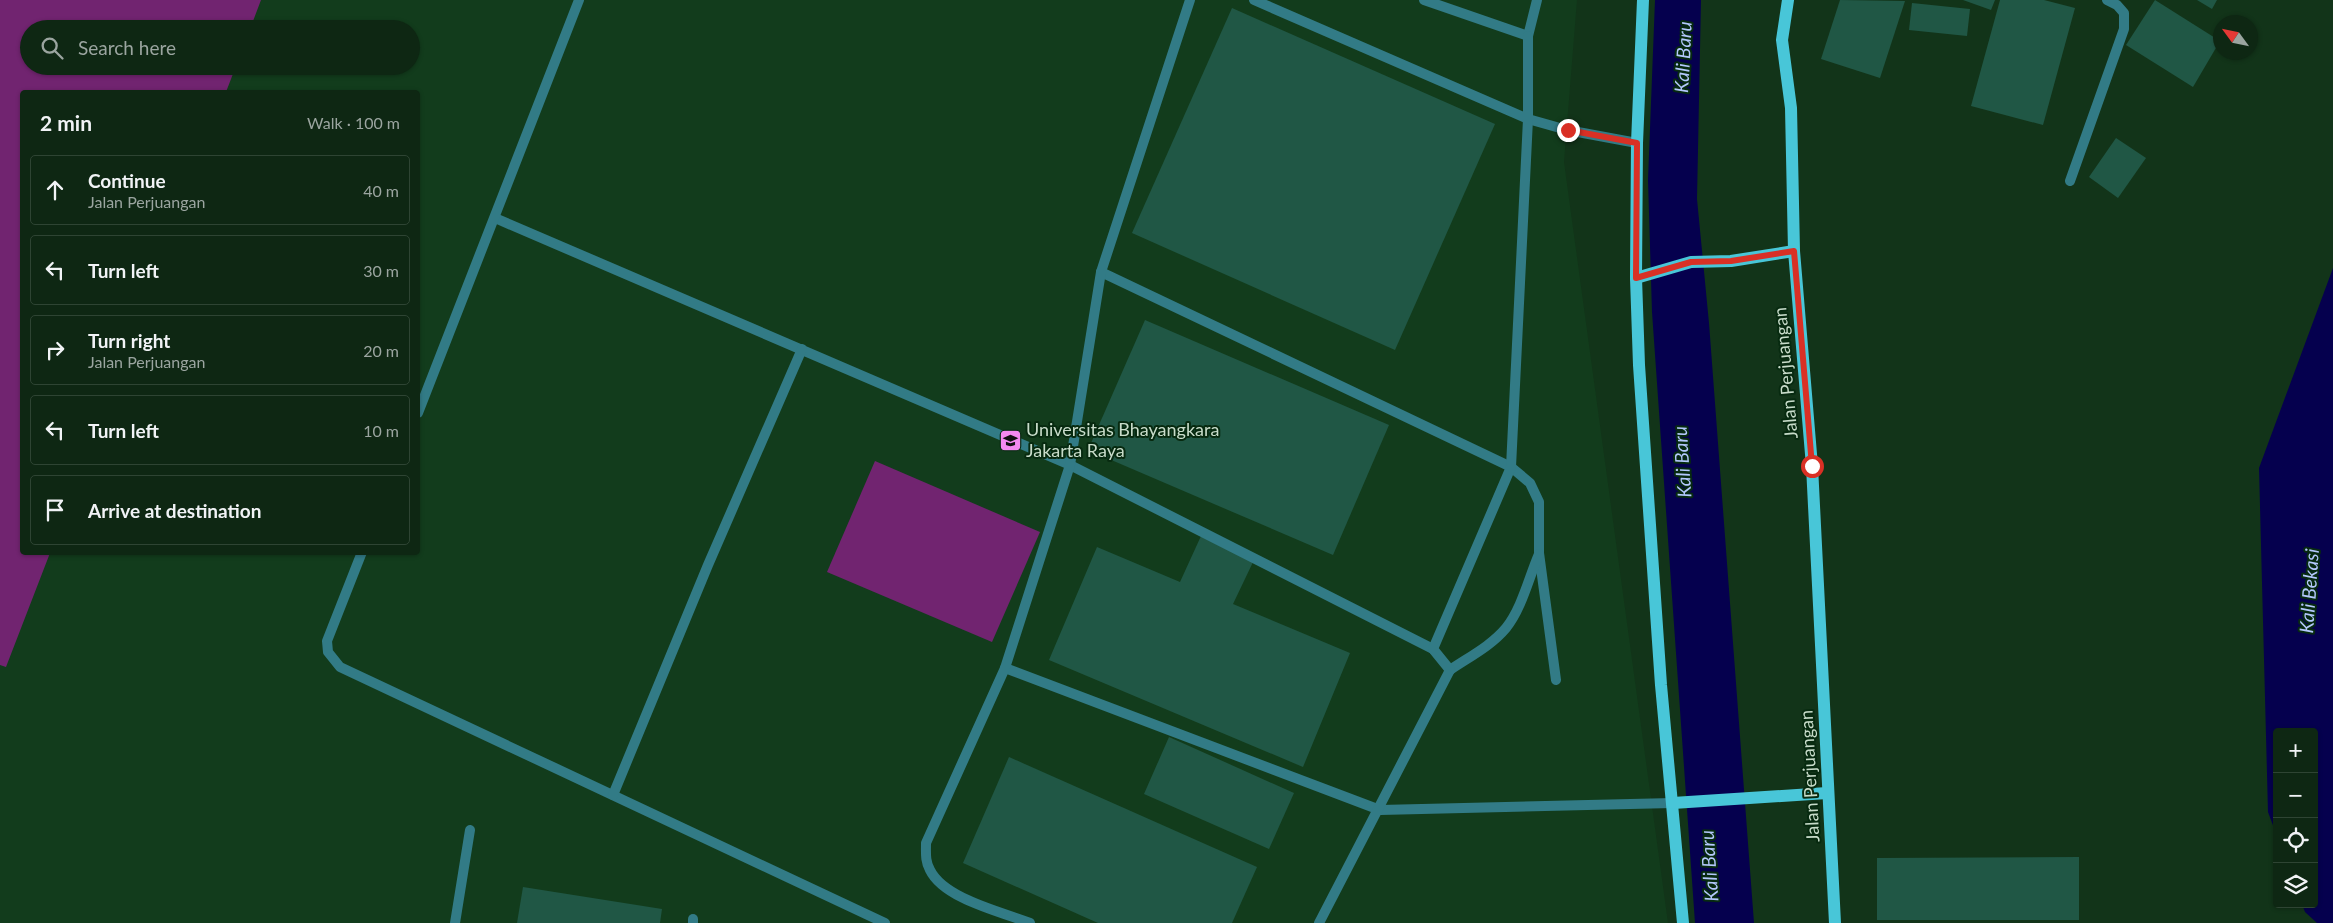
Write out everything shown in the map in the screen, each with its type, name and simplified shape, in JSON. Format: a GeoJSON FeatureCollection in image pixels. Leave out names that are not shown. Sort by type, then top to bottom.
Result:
{"type":"FeatureCollection","features":[{"type":"Feature","properties":{"kind":"main road"},"geometry":{"type":"LineString","coordinates":[[1643,0],[1637,143],[1642,276],[1645,471],[1661,685],[1677,803],[1683,923]]}},
{"type":"Feature","properties":{"kind":"main road","name":"Jalan Perjuangan"},"geometry":{"type":"LineString","coordinates":[[1788,0],[1782,40],[1790,108],[1794,251],[1812,476],[1823,661],[1821,793],[1835,923]]}},
{"type":"Feature","properties":{"kind":"main road"},"geometry":{"type":"LineString","coordinates":[[1642,276],[1691,262],[1731,261],[1794,251]]}},
{"type":"Feature","properties":{"kind":"main road"},"geometry":{"type":"LineString","coordinates":[[1677,803],[1821,793]]}},
{"type":"Feature","properties":{"kind":"street"},"geometry":{"type":"LineString","coordinates":[[420,408],[579,0]]}},
{"type":"Feature","properties":{"kind":"street"},"geometry":{"type":"LineString","coordinates":[[1030,923],[969,900],[948,889],[930,870],[925,857],[926,843],[1005,668],[1070,465],[1101,272],[1190,0]]}},
{"type":"Feature","properties":{"kind":"street"},"geometry":{"type":"LineString","coordinates":[[1254,0],[1528,120],[1568,130],[1637,143]]}},
{"type":"Feature","properties":{"kind":"street"},"geometry":{"type":"LineString","coordinates":[[1424,0],[1528,36]]}},
{"type":"Feature","properties":{"kind":"street"},"geometry":{"type":"LineString","coordinates":[[1432,649],[1512,467],[1528,120],[1528,36],[1538,0]]}},
{"type":"Feature","properties":{"kind":"street"},"geometry":{"type":"LineString","coordinates":[[2070,181],[2124,29],[2124,13],[2117,5],[2107,0]]}},
{"type":"Feature","properties":{"kind":"street"},"geometry":{"type":"LineString","coordinates":[[495,218],[1070,465],[1432,649],[1450,670]]}},
{"type":"Feature","properties":{"kind":"street"},"geometry":{"type":"LineString","coordinates":[[1101,272],[1512,467],[1530,483],[1539,502],[1539,553],[1556,680]]}},
{"type":"Feature","properties":{"kind":"street"},"geometry":{"type":"LineString","coordinates":[[613,795],[708,565],[802,349]]}},
{"type":"Feature","properties":{"kind":"street"},"geometry":{"type":"LineString","coordinates":[[1319,923],[1380,810],[1450,670],[1497,638],[1507,627],[1516,610],[1539,553]]}},
{"type":"Feature","properties":{"kind":"street"},"geometry":{"type":"LineString","coordinates":[[361,555],[327,640],[326,649],[335,662],[346,670],[885,923]]}},
{"type":"Feature","properties":{"kind":"street"},"geometry":{"type":"LineString","coordinates":[[1005,668],[1380,810],[1677,803]]}},
{"type":"Feature","properties":{"kind":"street"},"geometry":{"type":"LineString","coordinates":[[455,923],[470,830]]}},
{"type":"Feature","properties":{"kind":"shaded area","name":"Universitas Bhayangkara Jakarta Raya"},"geometry":{"type":"Polygon","coordinates":[[[0,0],[1577,0],[1564,162],[1668,923],[0,923],[0,0]]]}},
{"type":"Feature","properties":{"kind":"shaded area"},"geometry":{"type":"Polygon","coordinates":[[[0,0],[261,0],[253,20],[20,20],[20,75],[233,75],[227,90],[20,90],[20,555],[49,555],[6,667],[0,665],[0,0]]]}},
{"type":"Feature","properties":{"kind":"shaded area"},"geometry":{"type":"Polygon","coordinates":[[[875,461],[1040,532],[992,642],[827,572],[875,461]]]}},
{"type":"Feature","properties":{"kind":"water","name":"Kali Baru"},"geometry":{"type":"Polygon","coordinates":[[[1655,0],[1701,0],[1697,199],[1709,323],[1754,923],[1695,923],[1652,312],[1648,180],[1655,0]]]}},
{"type":"Feature","properties":{"kind":"water","name":"Kali Bekasi"},"geometry":{"type":"Polygon","coordinates":[[[2333,268],[2333,923],[2317,923],[2305,912],[2304,908],[2318,908],[2318,728],[2273,728],[2273,825],[2268,812],[2259,468],[2333,268]]]}},
{"type":"Feature","properties":{"kind":"building"},"geometry":{"type":"Polygon","coordinates":[[[1840,0],[1905,1],[1880,78],[1821,59],[1840,0]]]}},
{"type":"Feature","properties":{"kind":"building"},"geometry":{"type":"Polygon","coordinates":[[[1963,0],[1995,0],[1991,10],[1963,0]]]}},
{"type":"Feature","properties":{"kind":"building"},"geometry":{"type":"Polygon","coordinates":[[[2000,0],[2044,0],[2075,8],[2043,125],[1971,106],[2000,0]]]}},
{"type":"Feature","properties":{"kind":"building"},"geometry":{"type":"Polygon","coordinates":[[[2155,0],[2213,37],[2213,53],[2193,87],[2126,45],[2155,0]]]}},
{"type":"Feature","properties":{"kind":"building"},"geometry":{"type":"Polygon","coordinates":[[[2197,0],[2217,0],[2212,9],[2197,0]]]}},
{"type":"Feature","properties":{"kind":"building"},"geometry":{"type":"Polygon","coordinates":[[[1912,3],[1970,9],[1967,36],[1909,30],[1912,3]]]}},
{"type":"Feature","properties":{"kind":"building"},"geometry":{"type":"Polygon","coordinates":[[[1232,8],[1495,124],[1395,350],[1132,233],[1232,8]]]}},
{"type":"Feature","properties":{"kind":"building"},"geometry":{"type":"Polygon","coordinates":[[[2116,138],[2146,158],[2118,198],[2089,177],[2116,138]]]}},
{"type":"Feature","properties":{"kind":"building"},"geometry":{"type":"Polygon","coordinates":[[[1145,320],[1389,425],[1333,555],[1088,450],[1145,320]]]}},
{"type":"Feature","properties":{"kind":"building"},"geometry":{"type":"Polygon","coordinates":[[[1201,536],[1254,560],[1233,604],[1350,653],[1303,767],[1049,660],[1097,547],[1180,582],[1201,536]]]}},
{"type":"Feature","properties":{"kind":"building"},"geometry":{"type":"Polygon","coordinates":[[[1169,737],[1294,793],[1269,849],[1144,794],[1169,737]]]}},
{"type":"Feature","properties":{"kind":"building"},"geometry":{"type":"Polygon","coordinates":[[[1009,757],[1257,867],[1232,923],[1098,923],[963,863],[1009,757]]]}},
{"type":"Feature","properties":{"kind":"building"},"geometry":{"type":"Polygon","coordinates":[[[2079,857],[2079,920],[1877,920],[1877,858],[2079,857]]]}},
{"type":"Feature","properties":{"kind":"building"},"geometry":{"type":"Polygon","coordinates":[[[523,887],[662,909],[660,923],[517,923],[523,887]]]}},
{"type":"Feature","properties":{"kind":"place","name":"Universitas Bhayangkara Jakarta Raya"},"geometry":{"type":"Point","coordinates":[1010,440]}},
{"type":"Feature","properties":{"kind":"route"},"geometry":{"type":"LineString","coordinates":[[1568,130],[1637,143],[1636,278],[1691,262],[1731,261],[1794,251],[1812,466]]}}]}
